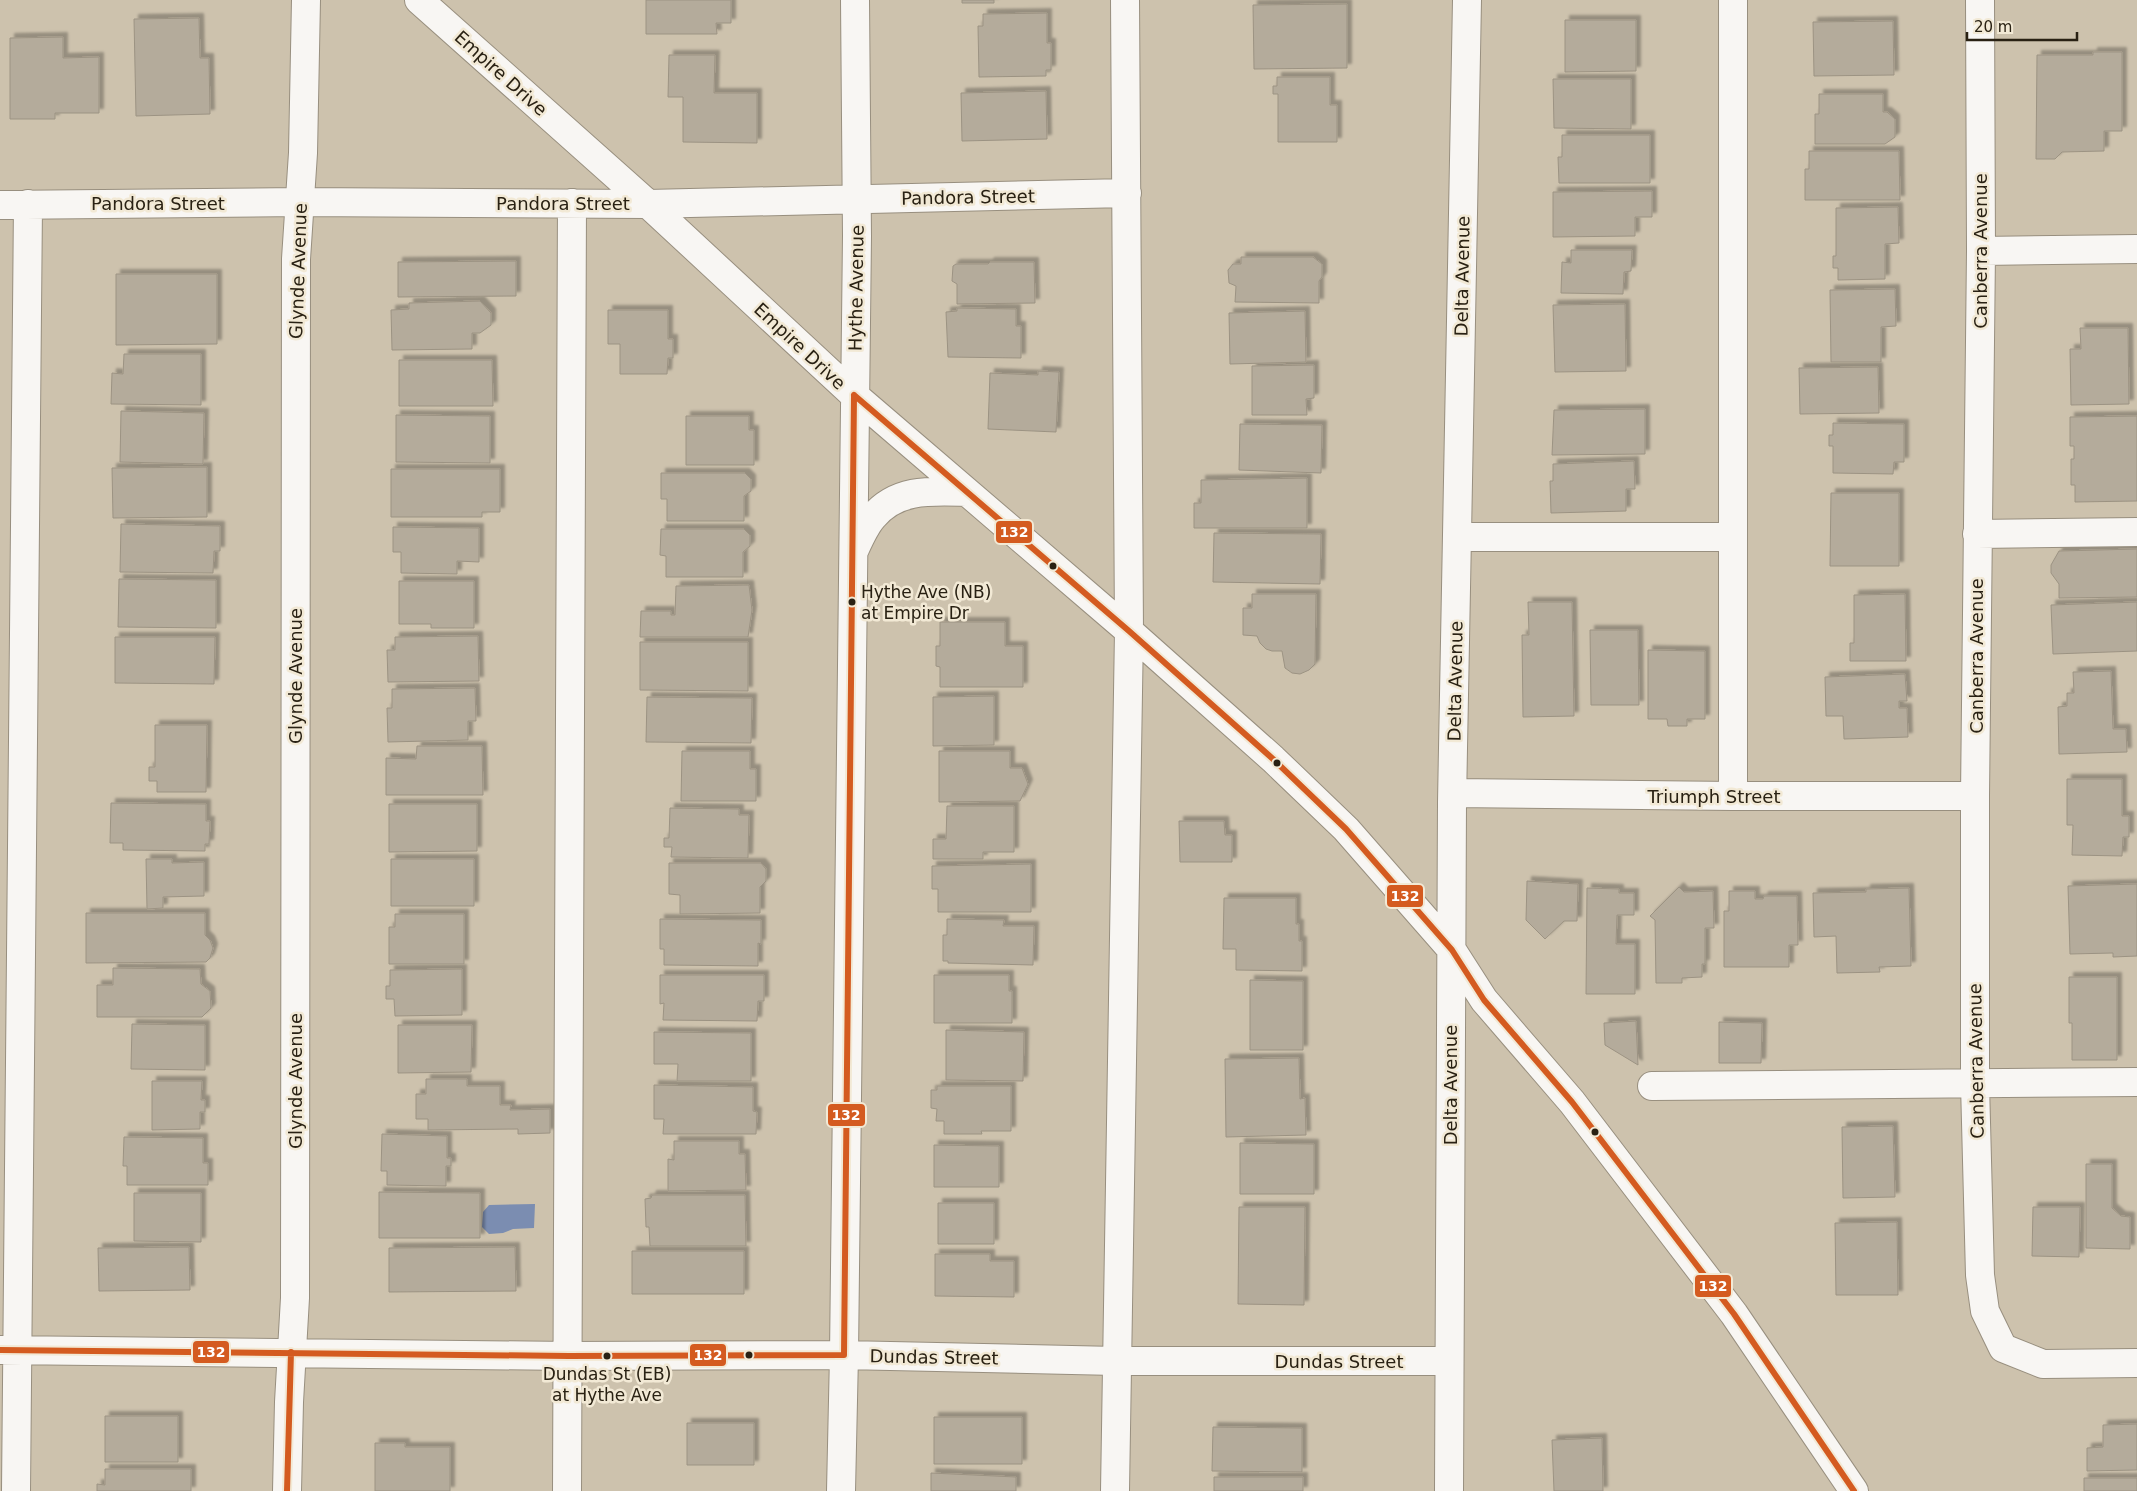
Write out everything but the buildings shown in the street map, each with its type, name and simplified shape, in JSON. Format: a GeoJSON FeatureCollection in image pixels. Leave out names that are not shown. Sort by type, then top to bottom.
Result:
{"type":"FeatureCollection","features":[{"type":"Feature","properties":{"kind":"street","name":"Glynde Avenue"},"geometry":{"type":"LineString","coordinates":[[287,1491],[291,1352],[295,1298],[296,259],[303,153],[306,0]]}},
{"type":"Feature","properties":{"kind":"street","name":"Empire Drive"},"geometry":{"type":"LineString","coordinates":[[419,0],[648,204],[854,396],[1129,631],[1273,759],[1346,829],[1452,950],[1484,1000],[1572,1102],[1734,1314],[1854,1491]]}},
{"type":"Feature","properties":{"kind":"street","name":"Hythe Avenue"},"geometry":{"type":"LineString","coordinates":[[841,1491],[857,199],[855,0]]}},
{"type":"Feature","properties":{"kind":"street"},"geometry":{"type":"LineString","coordinates":[[1115,1491],[1129,631],[1125,0]]}},
{"type":"Feature","properties":{"kind":"street","name":"Delta Avenue"},"geometry":{"type":"LineString","coordinates":[[1448,1491],[1453,793],[1467,0]]}},
{"type":"Feature","properties":{"kind":"street"},"geometry":{"type":"LineString","coordinates":[[1733,0],[1733,796]]}},
{"type":"Feature","properties":{"kind":"street","name":"Canberra Avenue"},"geometry":{"type":"LineString","coordinates":[[1980,0],[1981,250],[1975,796],[1975,1084],[1980,1274],[1985,1311],[2003,1348],[2043,1364],[2137,1363]]}},
{"type":"Feature","properties":{"kind":"street","name":"Pandora Street"},"geometry":{"type":"LineString","coordinates":[[0,204],[299,202],[648,204],[1127,193]]}},
{"type":"Feature","properties":{"kind":"street"},"geometry":{"type":"LineString","coordinates":[[567,1491],[572,203]]}},
{"type":"Feature","properties":{"kind":"street"},"geometry":{"type":"LineString","coordinates":[[16,1491],[9,1350],[28,204]]}},
{"type":"Feature","properties":{"kind":"street"},"geometry":{"type":"LineString","coordinates":[[1981,250],[2137,249]]}},
{"type":"Feature","properties":{"kind":"street"},"geometry":{"type":"LineString","coordinates":[[852,554],[872,518],[888,502],[909,493],[966,492]]}},
{"type":"Feature","properties":{"kind":"street"},"geometry":{"type":"LineString","coordinates":[[1978,534],[2137,532]]}},
{"type":"Feature","properties":{"kind":"street"},"geometry":{"type":"LineString","coordinates":[[1457,537],[1733,537]]}},
{"type":"Feature","properties":{"kind":"street","name":"Triumph Street"},"geometry":{"type":"LineString","coordinates":[[1453,793],[1975,796]]}},
{"type":"Feature","properties":{"kind":"street"},"geometry":{"type":"LineString","coordinates":[[1652,1086],[2137,1082]]}},
{"type":"Feature","properties":{"kind":"street","name":"Dundas Street"},"geometry":{"type":"LineString","coordinates":[[9,1350],[569,1356],[844,1355],[1116,1361],[1449,1361]]}},
{"type":"Feature","properties":{"kind":"water"},"geometry":{"type":"Polygon","coordinates":[[[535,1204],[534,1228],[513,1229],[503,1233],[489,1234],[482,1227],[483,1212],[489,1205],[535,1204]]]}},
{"type":"Feature","properties":{"kind":"transit line","name":"132"},"geometry":{"type":"LineString","coordinates":[[854,395],[1129,631],[1273,759],[1346,829],[1452,950],[1484,1000],[1572,1102],[1734,1314],[1854,1491]]}},
{"type":"Feature","properties":{"kind":"transit line","name":"132"},"geometry":{"type":"LineString","coordinates":[[844,1355],[854,395]]}},
{"type":"Feature","properties":{"kind":"transit line","name":"132"},"geometry":{"type":"LineString","coordinates":[[0,1350],[569,1356],[844,1355]]}},
{"type":"Feature","properties":{"kind":"transit line","name":"132"},"geometry":{"type":"LineString","coordinates":[[287,1491],[291,1352]]}},
{"type":"Feature","properties":{"kind":"place","name":"Hythe Ave (NB) at Empire Dr"},"geometry":{"type":"Point","coordinates":[852,602]}},
{"type":"Feature","properties":{"kind":"place","name":"Dundas St (EB) at Hythe Ave"},"geometry":{"type":"Point","coordinates":[607,1356]}}]}
